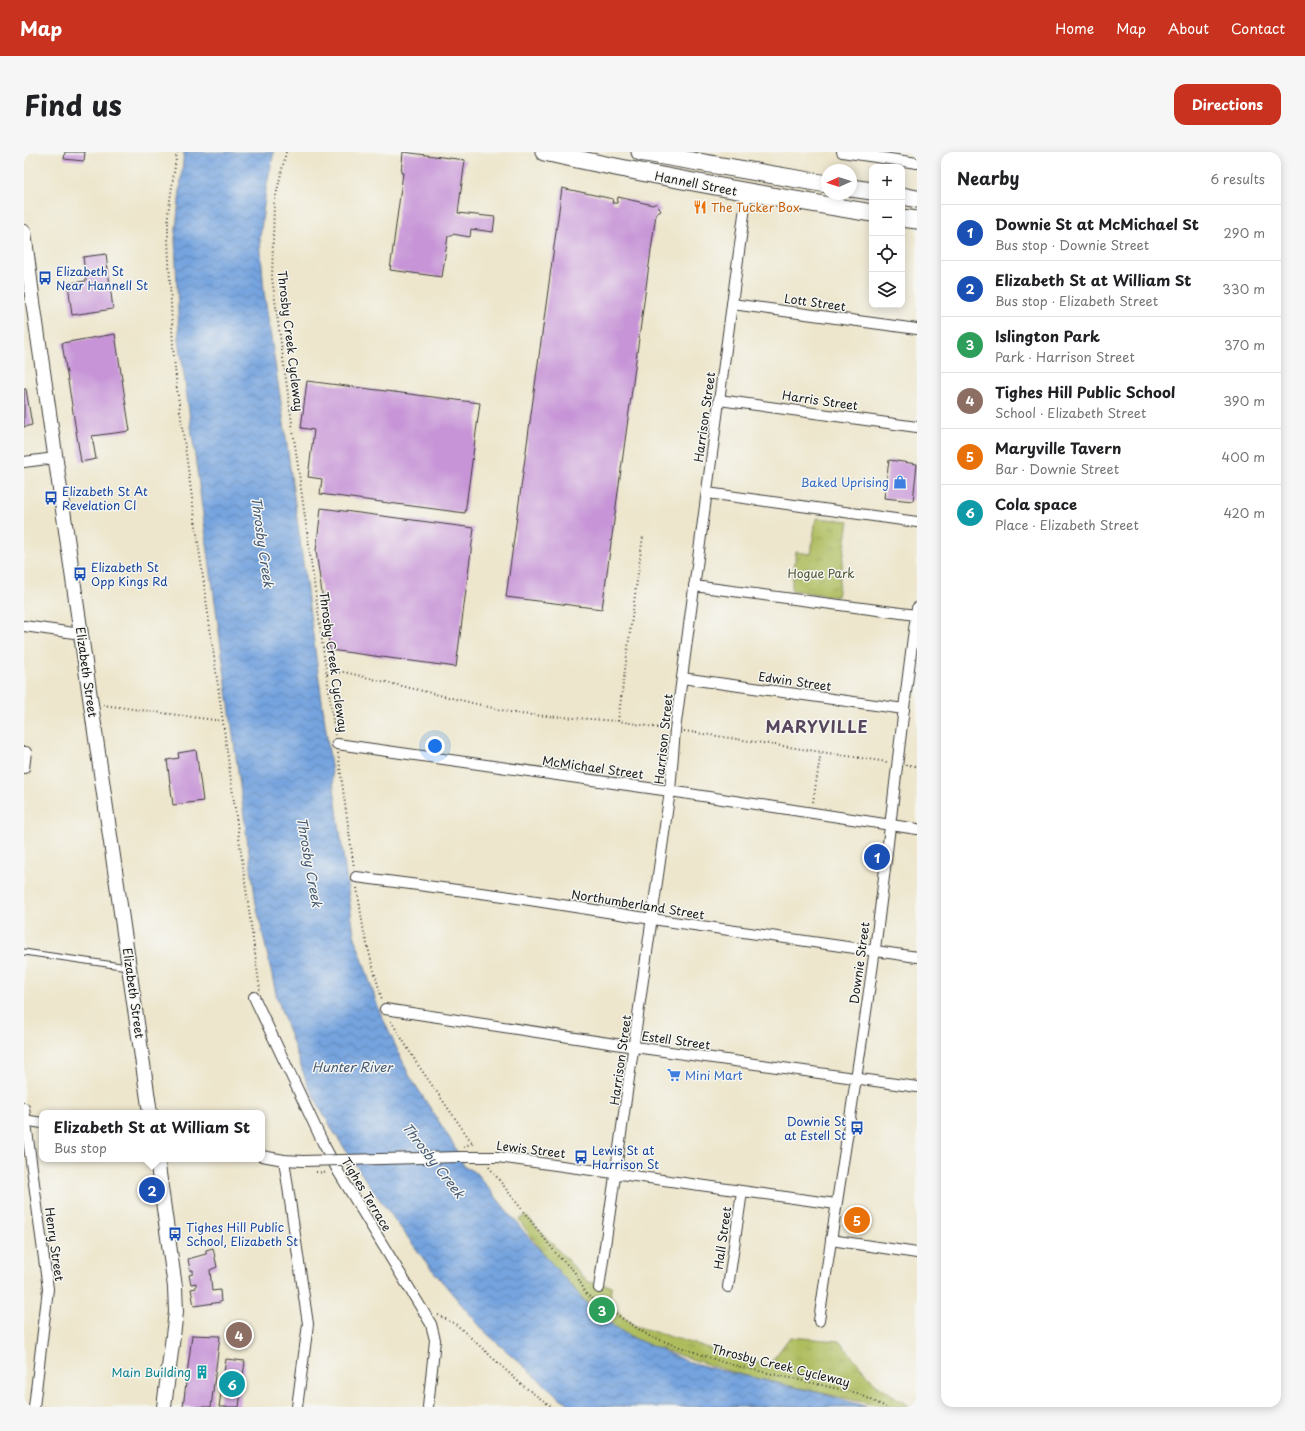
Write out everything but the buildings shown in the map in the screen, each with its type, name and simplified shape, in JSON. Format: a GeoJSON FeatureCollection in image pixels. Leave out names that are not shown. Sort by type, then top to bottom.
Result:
{"type":"FeatureCollection","features":[{"type":"Feature","properties":{"kind":"highway","name":"Hannell Street"},"geometry":{"type":"LineString","coordinates":[[544,152],[747,192],[869,212]]}},
{"type":"Feature","properties":{"kind":"highway","name":"Hannell Street"},"geometry":{"type":"LineString","coordinates":[[640,152],[821,183]]}},
{"type":"Feature","properties":{"kind":"highway"},"geometry":{"type":"LineString","coordinates":[[857,189],[869,191]]}},
{"type":"Feature","properties":{"kind":"highway"},"geometry":{"type":"LineString","coordinates":[[905,197],[917,199]]}},
{"type":"Feature","properties":{"kind":"highway"},"geometry":{"type":"LineString","coordinates":[[905,218],[917,220]]}},
{"type":"Feature","properties":{"kind":"main road","name":"Elizabeth Street"},"geometry":{"type":"LineString","coordinates":[[24,232],[28,296],[55,458],[150,1110]]}},
{"type":"Feature","properties":{"kind":"main road"},"geometry":{"type":"LineString","coordinates":[[157,1162],[176,1300],[176,1312],[164,1407]]}},
{"type":"Feature","properties":{"kind":"street"},"geometry":{"type":"LineString","coordinates":[[842,152],[917,163]]}},
{"type":"Feature","properties":{"kind":"street","name":"Harrison Street"},"geometry":{"type":"LineString","coordinates":[[599,1288],[635,1047],[670,791],[675,730],[747,192]]}},
{"type":"Feature","properties":{"kind":"street","name":"Lott Street"},"geometry":{"type":"LineString","coordinates":[[732,304],[917,329]]}},
{"type":"Feature","properties":{"kind":"street","name":"Harris Street"},"geometry":{"type":"LineString","coordinates":[[719,400],[917,427]]}},
{"type":"Feature","properties":{"kind":"street"},"geometry":{"type":"LineString","coordinates":[[24,462],[55,458]]}},
{"type":"Feature","properties":{"kind":"street"},"geometry":{"type":"LineString","coordinates":[[707,494],[917,522]]}},
{"type":"Feature","properties":{"kind":"street"},"geometry":{"type":"LineString","coordinates":[[694,586],[916,612]]}},
{"type":"Feature","properties":{"kind":"street","name":"Downie Street"},"geometry":{"type":"LineString","coordinates":[[819,1321],[874,951],[891,825],[916,612]]}},
{"type":"Feature","properties":{"kind":"street"},"geometry":{"type":"LineString","coordinates":[[24,626],[81,634]]}},
{"type":"Feature","properties":{"kind":"street","name":"Edwin Street"},"geometry":{"type":"LineString","coordinates":[[682,678],[904,709]]}},
{"type":"Feature","properties":{"kind":"street","name":"McMichael Street"},"geometry":{"type":"LineString","coordinates":[[337,744],[670,791],[917,829]]}},
{"type":"Feature","properties":{"kind":"street"},"geometry":{"type":"LineString","coordinates":[[24,768],[25,752]]}},
{"type":"Feature","properties":{"kind":"street","name":"Northumberland Street"},"geometry":{"type":"LineString","coordinates":[[356,877],[504,896],[917,958]]}},
{"type":"Feature","properties":{"kind":"street","name":"Tighes Terrace"},"geometry":{"type":"LineString","coordinates":[[256,1000],[339,1173],[430,1324],[434,1340],[428,1407]]}},
{"type":"Feature","properties":{"kind":"street","name":"Estell Street"},"geometry":{"type":"LineString","coordinates":[[385,1009],[917,1088]]}},
{"type":"Feature","properties":{"kind":"street","name":"Henry Street"},"geometry":{"type":"LineString","coordinates":[[24,1108],[48,1289],[34,1407]]}},
{"type":"Feature","properties":{"kind":"street"},"geometry":{"type":"LineString","coordinates":[[25,1120],[39,1122]]}},
{"type":"Feature","properties":{"kind":"street","name":"Lewis Street"},"geometry":{"type":"LineString","coordinates":[[265,1156],[293,1161],[461,1152],[836,1204]]}},
{"type":"Feature","properties":{"kind":"street"},"geometry":{"type":"LineString","coordinates":[[293,1161],[308,1324],[297,1407]]}},
{"type":"Feature","properties":{"kind":"street","name":"Hall Street"},"geometry":{"type":"LineString","coordinates":[[728,1287],[742,1192]]}},
{"type":"Feature","properties":{"kind":"street"},"geometry":{"type":"LineString","coordinates":[[831,1240],[917,1253]]}},
{"type":"Feature","properties":{"kind":"lane"},"geometry":{"type":"LineString","coordinates":[[24,952],[130,967]]}},
{"type":"Feature","properties":{"kind":"path"},"geometry":{"type":"LineString","coordinates":[[177,152],[168,214],[173,347],[177,389],[260,990],[256,1000]]}},
{"type":"Feature","properties":{"kind":"path","name":"Throsby Creek Cycleway"},"geometry":{"type":"LineString","coordinates":[[286,152],[274,204],[272,278],[364,932],[385,1009],[418,1065],[475,1147]]}},
{"type":"Feature","properties":{"kind":"path"},"geometry":{"type":"LineString","coordinates":[[618,721],[643,536]]}},
{"type":"Feature","properties":{"kind":"path"},"geometry":{"type":"LineString","coordinates":[[327,674],[344,672],[518,714],[618,721],[887,762]]}},
{"type":"Feature","properties":{"kind":"path"},"geometry":{"type":"LineString","coordinates":[[100,705],[222,721]]}},
{"type":"Feature","properties":{"kind":"path"},"geometry":{"type":"LineString","coordinates":[[811,813],[821,752]]}},
{"type":"Feature","properties":{"kind":"path"},"geometry":{"type":"LineString","coordinates":[[903,764],[917,766]]}},
{"type":"Feature","properties":{"kind":"path"},"geometry":{"type":"LineString","coordinates":[[461,1152],[472,1143]]}},
{"type":"Feature","properties":{"kind":"path","name":"Throsby Creek Cycleway"},"geometry":{"type":"LineString","coordinates":[[486,1164],[558,1256],[574,1271],[587,1294],[649,1336],[728,1364],[857,1393],[886,1407]]}},
{"type":"Feature","properties":{"kind":"path"},"geometry":{"type":"LineString","coordinates":[[438,1315],[457,1325],[522,1385],[552,1407]]}},
{"type":"Feature","properties":{"kind":"green space","name":"Hogue Park"},"geometry":{"type":"Polygon","coordinates":[[[816,518],[849,521],[837,597],[791,590],[796,552],[811,554],[816,518]]]}},
{"type":"Feature","properties":{"kind":"green space"},"geometry":{"type":"Polygon","coordinates":[[[526,1216],[588,1282],[611,1286],[610,1305],[635,1326],[768,1366],[790,1337],[839,1341],[875,1383],[910,1407],[884,1407],[738,1374],[648,1345],[609,1325],[575,1295],[575,1289],[557,1272],[519,1220],[526,1216]]]}},
{"type":"Feature","properties":{"kind":"water","name":"Hunter River"},"geometry":{"type":"Polygon","coordinates":[[[184,152],[274,152],[266,189],[260,238],[264,292],[282,409],[354,934],[379,1010],[409,1075],[452,1142],[464,1166],[476,1173],[526,1234],[588,1305],[615,1327],[631,1337],[686,1361],[820,1393],[868,1407],[574,1407],[560,1398],[485,1332],[428,1265],[367,1182],[335,1134],[308,1086],[277,998],[256,904],[179,338],[175,238],[184,152]]]}},
{"type":"Feature","properties":{"kind":"place","name":"The Tucker Box"},"geometry":{"type":"Point","coordinates":[700,207]}},
{"type":"Feature","properties":{"kind":"place","name":"Elizabeth St Near Hannell St"},"geometry":{"type":"Point","coordinates":[45,278]}},
{"type":"Feature","properties":{"kind":"place","name":"Baked Uprising"},"geometry":{"type":"Point","coordinates":[900,482]}},
{"type":"Feature","properties":{"kind":"place","name":"Elizabeth St At Revelation Cl"},"geometry":{"type":"Point","coordinates":[51,498]}},
{"type":"Feature","properties":{"kind":"place","name":"Elizabeth St Opp Kings Rd"},"geometry":{"type":"Point","coordinates":[80,574]}},
{"type":"Feature","properties":{"kind":"place","name":"Downie St at McMichael St"},"geometry":{"type":"Point","coordinates":[877,857]}},
{"type":"Feature","properties":{"kind":"place","name":"Mini Mart"},"geometry":{"type":"Point","coordinates":[674,1075]}},
{"type":"Feature","properties":{"kind":"place","name":"Downie St at Estell St"},"geometry":{"type":"Point","coordinates":[857,1128]}},
{"type":"Feature","properties":{"kind":"place","name":"Lewis St at Harrison St"},"geometry":{"type":"Point","coordinates":[581,1157]}},
{"type":"Feature","properties":{"kind":"place","name":"Elizabeth St at William St"},"geometry":{"type":"Point","coordinates":[152,1190]}},
{"type":"Feature","properties":{"kind":"place","name":"Maryville Tavern"},"geometry":{"type":"Point","coordinates":[857,1220]}},
{"type":"Feature","properties":{"kind":"place","name":"Tighes Hill Public School, Elizabeth St"},"geometry":{"type":"Point","coordinates":[175,1234]}},
{"type":"Feature","properties":{"kind":"place","name":"Islington Park"},"geometry":{"type":"Point","coordinates":[602,1310]}},
{"type":"Feature","properties":{"kind":"place","name":"Tighes Hill Public School"},"geometry":{"type":"Point","coordinates":[239,1335]}},
{"type":"Feature","properties":{"kind":"place","name":"Main Building"},"geometry":{"type":"Point","coordinates":[202,1372]}},
{"type":"Feature","properties":{"kind":"place","name":"Cola space"},"geometry":{"type":"Point","coordinates":[232,1384]}},
{"type":"Feature","properties":{"kind":"district","name":"MARYVILLE"},"geometry":{"type":"Point","coordinates":[817,726]}},
{"type":"Feature","properties":{"kind":"water label","name":"Throsby Creek"},"geometry":{"type":"Point","coordinates":[263,542]}},
{"type":"Feature","properties":{"kind":"water label","name":"Throsby Creek"},"geometry":{"type":"Point","coordinates":[310,862]}},
{"type":"Feature","properties":{"kind":"water label","name":"Throsby Creek"},"geometry":{"type":"Point","coordinates":[434,1160]}}]}
